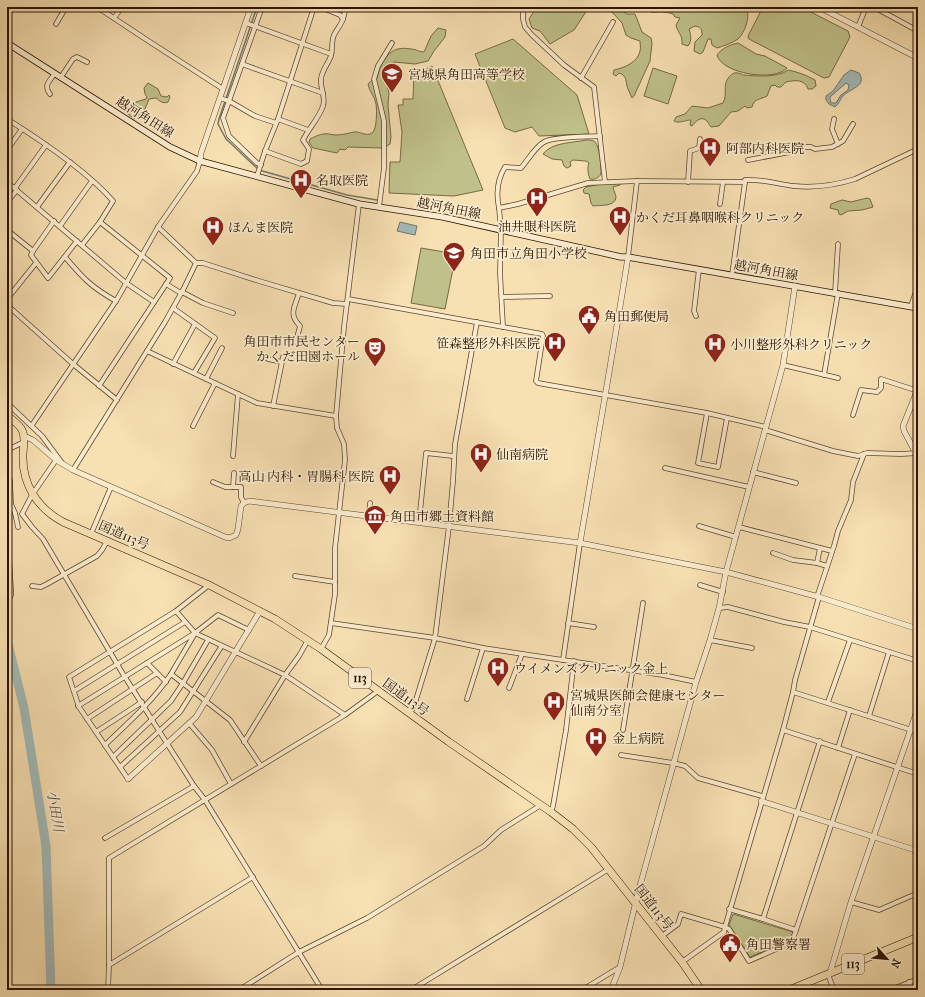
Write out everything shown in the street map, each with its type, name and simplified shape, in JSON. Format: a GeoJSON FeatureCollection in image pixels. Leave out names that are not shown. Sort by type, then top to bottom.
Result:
{"type":"FeatureCollection","features":[{"type":"Feature","properties":{"kind":"highway"},"geometry":{"type":"LineString","coordinates":[[7,415],[19,427],[24,438]]}},
{"type":"Feature","properties":{"kind":"highway","name":"国道113号"},"geometry":{"type":"LineString","coordinates":[[24,438],[24,473],[32,494],[43,508],[53,516],[209,585],[260,611],[308,640],[410,714],[551,812],[582,838],[609,869],[682,962],[701,990]]}},
{"type":"Feature","properties":{"kind":"highway","name":"113"},"geometry":{"type":"LineString","coordinates":[[789,990],[918,937]]}},
{"type":"Feature","properties":{"kind":"main road","name":"越河角田線"},"geometry":{"type":"LineString","coordinates":[[7,43],[170,147],[200,161],[359,204],[443,216],[622,257],[699,269],[918,308]]}},
{"type":"Feature","properties":{"kind":"street"},"geometry":{"type":"LineString","coordinates":[[56,24],[66,7]]}},
{"type":"Feature","properties":{"kind":"street"},"geometry":{"type":"LineString","coordinates":[[114,18],[122,7]]}},
{"type":"Feature","properties":{"kind":"street"},"geometry":{"type":"LineString","coordinates":[[32,425],[116,301],[158,227],[197,171],[201,153],[251,7]]}},
{"type":"Feature","properties":{"kind":"street"},"geometry":{"type":"LineString","coordinates":[[261,165],[257,163],[229,136],[223,118],[262,7]]}},
{"type":"Feature","properties":{"kind":"street"},"geometry":{"type":"LineString","coordinates":[[257,176],[303,44],[314,7]]}},
{"type":"Feature","properties":{"kind":"street"},"geometry":{"type":"LineString","coordinates":[[320,7],[340,15],[343,19]]}},
{"type":"Feature","properties":{"kind":"street"},"geometry":{"type":"LineString","coordinates":[[265,151],[303,164],[307,161],[309,149],[303,141],[308,130],[323,107],[324,102],[321,78],[331,54],[332,41],[343,19],[346,7]]}},
{"type":"Feature","properties":{"kind":"street"},"geometry":{"type":"LineString","coordinates":[[522,7],[525,27],[532,35],[564,64],[594,88],[605,182]]}},
{"type":"Feature","properties":{"kind":"street"},"geometry":{"type":"LineString","coordinates":[[818,7],[918,58]]}},
{"type":"Feature","properties":{"kind":"street"},"geometry":{"type":"LineString","coordinates":[[858,27],[866,7]]}},
{"type":"Feature","properties":{"kind":"street"},"geometry":{"type":"LineString","coordinates":[[874,7],[918,32]]}},
{"type":"Feature","properties":{"kind":"street"},"geometry":{"type":"LineString","coordinates":[[99,8],[223,88]]}},
{"type":"Feature","properties":{"kind":"street"},"geometry":{"type":"LineString","coordinates":[[581,78],[613,22]]}},
{"type":"Feature","properties":{"kind":"street"},"geometry":{"type":"LineString","coordinates":[[246,23],[331,54]]}},
{"type":"Feature","properties":{"kind":"street"},"geometry":{"type":"LineString","coordinates":[[379,207],[384,168],[384,121],[374,79],[378,66],[392,43]]}},
{"type":"Feature","properties":{"kind":"street"},"geometry":{"type":"LineString","coordinates":[[61,77],[73,59],[77,57],[87,62]]}},
{"type":"Feature","properties":{"kind":"street"},"geometry":{"type":"LineString","coordinates":[[242,64],[323,93]]}},
{"type":"Feature","properties":{"kind":"street"},"geometry":{"type":"LineString","coordinates":[[50,94],[46,87],[47,83],[55,73]]}},
{"type":"Feature","properties":{"kind":"street"},"geometry":{"type":"LineString","coordinates":[[220,98],[229,101],[255,116],[308,130]]}},
{"type":"Feature","properties":{"kind":"street"},"geometry":{"type":"LineString","coordinates":[[7,119],[70,162],[103,190],[113,201],[100,222],[82,245]]}},
{"type":"Feature","properties":{"kind":"street"},"geometry":{"type":"LineString","coordinates":[[834,119],[832,129],[838,144]]}},
{"type":"Feature","properties":{"kind":"street"},"geometry":{"type":"LineString","coordinates":[[748,160],[812,147],[815,149],[828,148],[843,142],[853,124]]}},
{"type":"Feature","properties":{"kind":"street"},"geometry":{"type":"LineString","coordinates":[[7,150],[22,129]]}},
{"type":"Feature","properties":{"kind":"street"},"geometry":{"type":"LineString","coordinates":[[503,327],[500,273],[501,229],[497,196],[501,175],[505,167],[521,168],[540,145],[547,141],[600,136]]}},
{"type":"Feature","properties":{"kind":"street"},"geometry":{"type":"LineString","coordinates":[[688,182],[690,151],[699,148],[700,140]]}},
{"type":"Feature","properties":{"kind":"street"},"geometry":{"type":"LineString","coordinates":[[7,202],[46,145]]}},
{"type":"Feature","properties":{"kind":"street"},"geometry":{"type":"LineString","coordinates":[[745,180],[765,180],[800,186],[847,182],[918,149]]}},
{"type":"Feature","properties":{"kind":"street"},"geometry":{"type":"LineString","coordinates":[[37,207],[70,162]]}},
{"type":"Feature","properties":{"kind":"street"},"geometry":{"type":"LineString","coordinates":[[60,226],[92,181]]}},
{"type":"Feature","properties":{"kind":"street"},"geometry":{"type":"LineString","coordinates":[[499,208],[518,204],[588,183],[637,181],[745,182],[732,275]]}},
{"type":"Feature","properties":{"kind":"street"},"geometry":{"type":"LineString","coordinates":[[563,660],[580,543],[616,338],[637,181]]}},
{"type":"Feature","properties":{"kind":"street"},"geometry":{"type":"LineString","coordinates":[[7,182],[126,283],[154,302]]}},
{"type":"Feature","properties":{"kind":"street"},"geometry":{"type":"LineString","coordinates":[[720,204],[723,182]]}},
{"type":"Feature","properties":{"kind":"street"},"geometry":{"type":"LineString","coordinates":[[321,650],[329,635],[335,582],[335,548],[345,450],[337,428],[336,416],[359,204]]}},
{"type":"Feature","properties":{"kind":"street"},"geometry":{"type":"LineString","coordinates":[[54,221],[30,256],[48,278],[77,241]]}},
{"type":"Feature","properties":{"kind":"street"},"geometry":{"type":"LineString","coordinates":[[99,386],[170,278],[100,222]]}},
{"type":"Feature","properties":{"kind":"street"},"geometry":{"type":"LineString","coordinates":[[158,227],[196,263],[203,263],[299,293],[347,304]]}},
{"type":"Feature","properties":{"kind":"street"},"geometry":{"type":"LineString","coordinates":[[7,230],[33,251]]}},
{"type":"Feature","properties":{"kind":"street"},"geometry":{"type":"LineString","coordinates":[[824,375],[836,293],[838,244]]}},
{"type":"Feature","properties":{"kind":"street"},"geometry":{"type":"LineString","coordinates":[[65,257],[96,290],[116,301]]}},
{"type":"Feature","properties":{"kind":"street"},"geometry":{"type":"LineString","coordinates":[[7,299],[36,263]]}},
{"type":"Feature","properties":{"kind":"street"},"geometry":{"type":"LineString","coordinates":[[73,470],[182,293],[196,263]]}},
{"type":"Feature","properties":{"kind":"street"},"geometry":{"type":"LineString","coordinates":[[696,316],[694,311],[699,269]]}},
{"type":"Feature","properties":{"kind":"street"},"geometry":{"type":"LineString","coordinates":[[166,284],[203,303],[233,312]]}},
{"type":"Feature","properties":{"kind":"street"},"geometry":{"type":"LineString","coordinates":[[611,990],[620,967],[635,902],[673,763],[719,608],[726,572],[783,365],[795,286]]}},
{"type":"Feature","properties":{"kind":"street"},"geometry":{"type":"LineString","coordinates":[[911,306],[918,286]]}},
{"type":"Feature","properties":{"kind":"street"},"geometry":{"type":"LineString","coordinates":[[296,342],[300,326],[294,320],[293,315],[299,293]]}},
{"type":"Feature","properties":{"kind":"street"},"geometry":{"type":"LineString","coordinates":[[502,298],[550,296]]}},
{"type":"Feature","properties":{"kind":"street"},"geometry":{"type":"LineString","coordinates":[[348,299],[542,334],[543,336],[536,381],[538,383],[707,413],[765,428],[833,451],[858,456],[864,454],[917,455],[903,426],[918,390],[881,379],[880,388],[877,392],[861,390],[853,415]]}},
{"type":"Feature","properties":{"kind":"street"},"geometry":{"type":"LineString","coordinates":[[7,305],[73,364],[117,400]]}},
{"type":"Feature","properties":{"kind":"street"},"geometry":{"type":"LineString","coordinates":[[173,308],[215,338],[194,373]]}},
{"type":"Feature","properties":{"kind":"street"},"geometry":{"type":"LineString","coordinates":[[410,714],[415,703],[435,638],[449,526],[453,482],[453,456],[477,322]]}},
{"type":"Feature","properties":{"kind":"street"},"geometry":{"type":"LineString","coordinates":[[173,364],[195,324]]}},
{"type":"Feature","properties":{"kind":"street"},"geometry":{"type":"LineString","coordinates":[[206,379],[222,348]]}},
{"type":"Feature","properties":{"kind":"street"},"geometry":{"type":"LineString","coordinates":[[147,351],[257,403],[336,416]]}},
{"type":"Feature","properties":{"kind":"street"},"geometry":{"type":"LineString","coordinates":[[268,359],[283,360],[274,406]]}},
{"type":"Feature","properties":{"kind":"street"},"geometry":{"type":"LineString","coordinates":[[783,365],[838,378]]}},
{"type":"Feature","properties":{"kind":"street"},"geometry":{"type":"LineString","coordinates":[[193,426],[215,383]]}},
{"type":"Feature","properties":{"kind":"street"},"geometry":{"type":"LineString","coordinates":[[233,456],[238,394]]}},
{"type":"Feature","properties":{"kind":"street"},"geometry":{"type":"LineString","coordinates":[[7,403],[32,425],[50,446],[62,464]]}},
{"type":"Feature","properties":{"kind":"street"},"geometry":{"type":"LineString","coordinates":[[707,413],[698,463],[718,467],[727,418]]}},
{"type":"Feature","properties":{"kind":"street"},"geometry":{"type":"LineString","coordinates":[[7,450],[24,438],[32,440],[56,460],[73,470],[225,537],[233,537],[236,535],[242,506],[244,503],[249,501],[580,543],[726,572],[818,597],[918,629]]}},
{"type":"Feature","properties":{"kind":"street"},"geometry":{"type":"LineString","coordinates":[[419,522],[426,453],[453,456]]}},
{"type":"Feature","properties":{"kind":"street"},"geometry":{"type":"LineString","coordinates":[[682,962],[724,932],[783,730],[795,680],[827,566],[838,531],[851,500],[854,482],[864,454]]}},
{"type":"Feature","properties":{"kind":"street"},"geometry":{"type":"LineString","coordinates":[[56,460],[32,494],[22,514],[32,528],[43,539],[125,677],[194,786],[205,800],[322,990]]}},
{"type":"Feature","properties":{"kind":"street"},"geometry":{"type":"LineString","coordinates":[[7,466],[10,481],[11,504],[16,513],[18,526]]}},
{"type":"Feature","properties":{"kind":"street"},"geometry":{"type":"LineString","coordinates":[[665,468],[749,487]]}},
{"type":"Feature","properties":{"kind":"street"},"geometry":{"type":"LineString","coordinates":[[753,472],[796,483]]}},
{"type":"Feature","properties":{"kind":"street"},"geometry":{"type":"LineString","coordinates":[[233,487],[234,473]]}},
{"type":"Feature","properties":{"kind":"street"},"geometry":{"type":"LineString","coordinates":[[213,482],[225,487],[241,487],[241,497],[244,503]]}},
{"type":"Feature","properties":{"kind":"street"},"geometry":{"type":"LineString","coordinates":[[91,534],[111,487]]}},
{"type":"Feature","properties":{"kind":"street"},"geometry":{"type":"LineString","coordinates":[[369,516],[370,503]]}},
{"type":"Feature","properties":{"kind":"street"},"geometry":{"type":"LineString","coordinates":[[699,526],[736,536]]}},
{"type":"Feature","properties":{"kind":"street"},"geometry":{"type":"LineString","coordinates":[[7,527],[11,595],[7,602]]}},
{"type":"Feature","properties":{"kind":"street"},"geometry":{"type":"LineString","coordinates":[[739,527],[832,552]]}},
{"type":"Feature","properties":{"kind":"street"},"geometry":{"type":"LineString","coordinates":[[32,586],[41,586],[97,556],[107,541]]}},
{"type":"Feature","properties":{"kind":"street"},"geometry":{"type":"LineString","coordinates":[[817,563],[820,548]]}},
{"type":"Feature","properties":{"kind":"street"},"geometry":{"type":"LineString","coordinates":[[773,553],[793,560],[817,563],[827,566]]}},
{"type":"Feature","properties":{"kind":"street"},"geometry":{"type":"LineString","coordinates":[[296,576],[335,582]]}},
{"type":"Feature","properties":{"kind":"street"},"geometry":{"type":"LineString","coordinates":[[209,585],[176,611],[69,677],[78,706],[128,779],[196,717],[260,611]]}},
{"type":"Feature","properties":{"kind":"street"},"geometry":{"type":"LineString","coordinates":[[700,586],[723,592]]}},
{"type":"Feature","properties":{"kind":"street"},"geometry":{"type":"LineString","coordinates":[[623,730],[643,602]]}},
{"type":"Feature","properties":{"kind":"street"},"geometry":{"type":"LineString","coordinates":[[719,608],[728,607],[784,622],[810,627],[918,661]]}},
{"type":"Feature","properties":{"kind":"street"},"geometry":{"type":"LineString","coordinates":[[176,611],[195,633],[221,647],[235,652],[285,676],[345,715]]}},
{"type":"Feature","properties":{"kind":"street"},"geometry":{"type":"LineString","coordinates":[[78,706],[195,633],[218,614],[249,630]]}},
{"type":"Feature","properties":{"kind":"street"},"geometry":{"type":"LineString","coordinates":[[74,691],[185,622]]}},
{"type":"Feature","properties":{"kind":"street"},"geometry":{"type":"LineString","coordinates":[[330,623],[435,638],[484,648],[664,675],[696,682]]}},
{"type":"Feature","properties":{"kind":"street"},"geometry":{"type":"LineString","coordinates":[[568,623],[594,627]]}},
{"type":"Feature","properties":{"kind":"street"},"geometry":{"type":"LineString","coordinates":[[105,745],[145,707],[166,682],[195,633]]}},
{"type":"Feature","properties":{"kind":"street"},"geometry":{"type":"LineString","coordinates":[[113,757],[171,701],[183,684],[208,640]]}},
{"type":"Feature","properties":{"kind":"street"},"geometry":{"type":"LineString","coordinates":[[244,742],[308,640]]}},
{"type":"Feature","properties":{"kind":"street"},"geometry":{"type":"LineString","coordinates":[[710,640],[752,648]]}},
{"type":"Feature","properties":{"kind":"street"},"geometry":{"type":"LineString","coordinates":[[828,702],[850,640]]}},
{"type":"Feature","properties":{"kind":"street"},"geometry":{"type":"LineString","coordinates":[[120,767],[180,712],[221,647]]}},
{"type":"Feature","properties":{"kind":"street"},"geometry":{"type":"LineString","coordinates":[[467,699],[484,648]]}},
{"type":"Feature","properties":{"kind":"street"},"geometry":{"type":"LineString","coordinates":[[869,716],[889,652]]}},
{"type":"Feature","properties":{"kind":"street"},"geometry":{"type":"LineString","coordinates":[[508,688],[522,654]]}},
{"type":"Feature","properties":{"kind":"street"},"geometry":{"type":"LineString","coordinates":[[551,812],[566,730],[574,661]]}},
{"type":"Feature","properties":{"kind":"street"},"geometry":{"type":"LineString","coordinates":[[147,663],[166,682]]}},
{"type":"Feature","properties":{"kind":"street"},"geometry":{"type":"LineString","coordinates":[[87,719],[157,674]]}},
{"type":"Feature","properties":{"kind":"street"},"geometry":{"type":"LineString","coordinates":[[171,674],[230,720],[262,766]]}},
{"type":"Feature","properties":{"kind":"street"},"geometry":{"type":"LineString","coordinates":[[108,990],[110,965],[109,858],[345,715],[378,691]]}},
{"type":"Feature","properties":{"kind":"street"},"geometry":{"type":"LineString","coordinates":[[793,692],[918,732]]}},
{"type":"Feature","properties":{"kind":"street"},"geometry":{"type":"LineString","coordinates":[[96,732],[142,702]]}},
{"type":"Feature","properties":{"kind":"street"},"geometry":{"type":"LineString","coordinates":[[834,990],[829,977],[851,902],[918,708]]}},
{"type":"Feature","properties":{"kind":"street"},"geometry":{"type":"LineString","coordinates":[[838,748],[850,710]]}},
{"type":"Feature","properties":{"kind":"street"},"geometry":{"type":"LineString","coordinates":[[189,723],[212,750],[231,784]]}},
{"type":"Feature","properties":{"kind":"street"},"geometry":{"type":"LineString","coordinates":[[783,730],[918,774]]}},
{"type":"Feature","properties":{"kind":"street"},"geometry":{"type":"LineString","coordinates":[[763,920],[820,741]]}},
{"type":"Feature","properties":{"kind":"street"},"geometry":{"type":"LineString","coordinates":[[662,936],[678,924],[680,914],[729,929],[749,961],[792,942],[833,824],[855,754]]}},
{"type":"Feature","properties":{"kind":"street"},"geometry":{"type":"LineString","coordinates":[[621,755],[685,766],[698,778],[915,850]]}},
{"type":"Feature","properties":{"kind":"street"},"geometry":{"type":"LineString","coordinates":[[105,838],[194,786]]}},
{"type":"Feature","properties":{"kind":"street"},"geometry":{"type":"LineString","coordinates":[[239,990],[300,952],[367,918],[484,846],[501,830],[541,806]]}},
{"type":"Feature","properties":{"kind":"street"},"geometry":{"type":"LineString","coordinates":[[918,841],[915,850],[918,861]]}},
{"type":"Feature","properties":{"kind":"street"},"geometry":{"type":"LineString","coordinates":[[410,990],[609,869]]}},
{"type":"Feature","properties":{"kind":"street"},"geometry":{"type":"LineString","coordinates":[[110,965],[253,877]]}},
{"type":"Feature","properties":{"kind":"street"},"geometry":{"type":"LineString","coordinates":[[851,902],[878,910],[918,893]]}},
{"type":"Feature","properties":{"kind":"street"},"geometry":{"type":"LineString","coordinates":[[730,909],[796,930]]}},
{"type":"Feature","properties":{"kind":"street"},"geometry":{"type":"LineString","coordinates":[[582,990],[620,967]]}},
{"type":"Feature","properties":{"kind":"street"},"geometry":{"type":"LineString","coordinates":[[890,990],[918,979]]}},
{"type":"Feature","properties":{"kind":"street"},"geometry":{"type":"LineString","coordinates":[[909,982],[911,990]]}},
{"type":"Feature","properties":{"kind":"green space"},"geometry":{"type":"Polygon","coordinates":[[[537,7],[589,7],[574,30],[550,44],[540,31],[532,28],[529,19],[537,7]]]}},
{"type":"Feature","properties":{"kind":"green space"},"geometry":{"type":"Polygon","coordinates":[[[599,7],[617,7],[627,14],[635,14],[642,32],[651,38],[652,43],[650,61],[632,98],[624,76],[619,73],[616,76],[613,74],[614,70],[626,66],[634,61],[639,55],[640,41],[626,35],[622,23],[613,13],[607,9],[599,7]]]}},
{"type":"Feature","properties":{"kind":"green space"},"geometry":{"type":"Polygon","coordinates":[[[645,7],[690,7],[695,10],[701,10],[702,7],[746,7],[748,19],[743,33],[738,39],[717,48],[712,45],[711,39],[708,39],[703,52],[700,54],[694,51],[695,42],[702,35],[700,28],[695,26],[689,29],[691,38],[690,42],[688,46],[682,44],[682,38],[676,25],[680,18],[675,17],[673,14],[651,12],[645,7]]]}},
{"type":"Feature","properties":{"kind":"green space"},"geometry":{"type":"Polygon","coordinates":[[[763,7],[801,7],[848,31],[850,37],[829,77],[824,78],[749,39],[748,36],[763,7]]]}},
{"type":"Feature","properties":{"kind":"green space"},"geometry":{"type":"Polygon","coordinates":[[[438,28],[446,30],[445,37],[428,61],[415,64],[394,62],[387,70],[386,82],[389,93],[388,105],[391,137],[390,144],[383,148],[348,147],[345,150],[340,149],[337,153],[313,148],[309,142],[310,139],[321,134],[338,135],[356,132],[368,134],[372,133],[376,124],[376,107],[368,84],[372,80],[376,80],[379,70],[388,55],[396,50],[405,48],[424,52],[431,36],[438,28]]]}},
{"type":"Feature","properties":{"kind":"green space"},"geometry":{"type":"Polygon","coordinates":[[[513,39],[577,95],[589,134],[539,136],[532,127],[515,132],[505,128],[475,54],[513,39]]]}},
{"type":"Feature","properties":{"kind":"green space"},"geometry":{"type":"Polygon","coordinates":[[[738,43],[756,54],[765,56],[787,68],[772,75],[761,75],[749,74],[728,67],[721,62],[717,55],[726,47],[738,43]]]}},
{"type":"Feature","properties":{"kind":"green space"},"geometry":{"type":"Polygon","coordinates":[[[432,66],[483,190],[454,196],[389,193],[390,162],[400,162],[402,132],[398,105],[403,105],[403,99],[413,99],[414,71],[421,71],[432,66]]]}},
{"type":"Feature","properties":{"kind":"green space"},"geometry":{"type":"Polygon","coordinates":[[[653,68],[677,76],[668,104],[644,96],[653,68]]]}},
{"type":"Feature","properties":{"kind":"green space"},"geometry":{"type":"Polygon","coordinates":[[[788,70],[815,80],[816,86],[812,89],[808,89],[805,83],[796,81],[786,82],[781,87],[777,87],[775,85],[771,86],[767,96],[754,102],[752,107],[747,108],[745,106],[738,111],[731,112],[719,126],[711,127],[705,119],[698,120],[692,126],[690,125],[691,120],[680,122],[674,121],[676,117],[685,114],[692,106],[708,108],[723,103],[727,80],[734,73],[767,76],[784,73],[788,70]]]}},
{"type":"Feature","properties":{"kind":"green space"},"geometry":{"type":"Polygon","coordinates":[[[148,83],[158,89],[161,96],[167,97],[169,95],[170,97],[166,103],[161,102],[156,98],[149,99],[143,114],[138,115],[135,119],[129,115],[128,110],[134,106],[136,102],[146,99],[147,97],[144,88],[148,83]]]}},
{"type":"Feature","properties":{"kind":"green space"},"geometry":{"type":"Polygon","coordinates":[[[592,140],[595,142],[599,152],[601,174],[595,179],[590,179],[588,171],[589,163],[586,161],[573,160],[570,162],[571,166],[567,168],[564,166],[562,160],[552,159],[543,154],[547,150],[557,145],[592,140]]]}},
{"type":"Feature","properties":{"kind":"green space"},"geometry":{"type":"Polygon","coordinates":[[[607,183],[621,183],[620,185],[613,187],[616,196],[615,200],[610,204],[593,206],[589,194],[584,193],[583,190],[586,187],[607,183]]]}},
{"type":"Feature","properties":{"kind":"green space"},"geometry":{"type":"Polygon","coordinates":[[[867,198],[870,199],[873,207],[862,210],[848,211],[841,215],[839,214],[838,210],[830,208],[831,204],[842,200],[851,202],[867,198]]]}},
{"type":"Feature","properties":{"kind":"green space"},"geometry":{"type":"Polygon","coordinates":[[[421,248],[456,254],[445,309],[411,303],[421,248]]]}},
{"type":"Feature","properties":{"kind":"green space"},"geometry":{"type":"Polygon","coordinates":[[[733,914],[793,932],[790,940],[750,957],[729,925],[733,914]]]}},
{"type":"Feature","properties":{"kind":"water"},"geometry":{"type":"Polygon","coordinates":[[[851,70],[859,73],[861,81],[857,87],[843,96],[835,107],[829,104],[826,100],[826,96],[833,91],[844,75],[851,70]],[[846,83],[830,97],[831,103],[836,103],[841,95],[848,90],[849,85],[846,83]]]}},
{"type":"Feature","properties":{"kind":"water"},"geometry":{"type":"Polygon","coordinates":[[[400,222],[417,226],[415,235],[397,231],[400,222]]]}},
{"type":"Feature","properties":{"kind":"waterway"},"geometry":{"type":"LineString","coordinates":[[257,7],[219,119],[218,124],[226,139],[259,170],[347,195],[377,200]]}},
{"type":"Feature","properties":{"kind":"waterway","name":"小田川"},"geometry":{"type":"LineString","coordinates":[[7,640],[24,708],[46,846],[51,990]]}},
{"type":"Feature","properties":{"kind":"place","name":"宮城県角田高等学校"},"geometry":{"type":"Point","coordinates":[392,94]}},
{"type":"Feature","properties":{"kind":"place","name":"阿部内科医院"},"geometry":{"type":"Point","coordinates":[710,168]}},
{"type":"Feature","properties":{"kind":"place","name":"名取医院"},"geometry":{"type":"Point","coordinates":[301,200]}},
{"type":"Feature","properties":{"kind":"place","name":"油井眼科医院"},"geometry":{"type":"Point","coordinates":[537,218]}},
{"type":"Feature","properties":{"kind":"place","name":"かくだ耳鼻咽喉科クリニック"},"geometry":{"type":"Point","coordinates":[620,236]}},
{"type":"Feature","properties":{"kind":"place","name":"ほんま医院"},"geometry":{"type":"Point","coordinates":[213,246]}},
{"type":"Feature","properties":{"kind":"place","name":"角田市立角田小学校"},"geometry":{"type":"Point","coordinates":[454,272]}},
{"type":"Feature","properties":{"kind":"place","name":"角田郵便局"},"geometry":{"type":"Point","coordinates":[589,336]}},
{"type":"Feature","properties":{"kind":"place","name":"笹森整形外科医院"},"geometry":{"type":"Point","coordinates":[555,362]}},
{"type":"Feature","properties":{"kind":"place","name":"小川整形外科クリニック"},"geometry":{"type":"Point","coordinates":[715,364]}},
{"type":"Feature","properties":{"kind":"place","name":"角田市市民センター かくだ田園ホール"},"geometry":{"type":"Point","coordinates":[375,368]}},
{"type":"Feature","properties":{"kind":"place","name":"仙南病院"},"geometry":{"type":"Point","coordinates":[481,474]}},
{"type":"Feature","properties":{"kind":"place","name":"高山 内科・胃腸科 医院"},"geometry":{"type":"Point","coordinates":[390,496]}},
{"type":"Feature","properties":{"kind":"place","name":"角田市郷土資料館"},"geometry":{"type":"Point","coordinates":[375,536]}},
{"type":"Feature","properties":{"kind":"place","name":"ウイメンズクリニック金上"},"geometry":{"type":"Point","coordinates":[498,688]}},
{"type":"Feature","properties":{"kind":"place","name":"宮城県医師会健康センター 仙南分室"},"geometry":{"type":"Point","coordinates":[554,722]}},
{"type":"Feature","properties":{"kind":"place","name":"金上病院"},"geometry":{"type":"Point","coordinates":[596,758]}},
{"type":"Feature","properties":{"kind":"place","name":"角田警察署"},"geometry":{"type":"Point","coordinates":[730,964]}}]}
